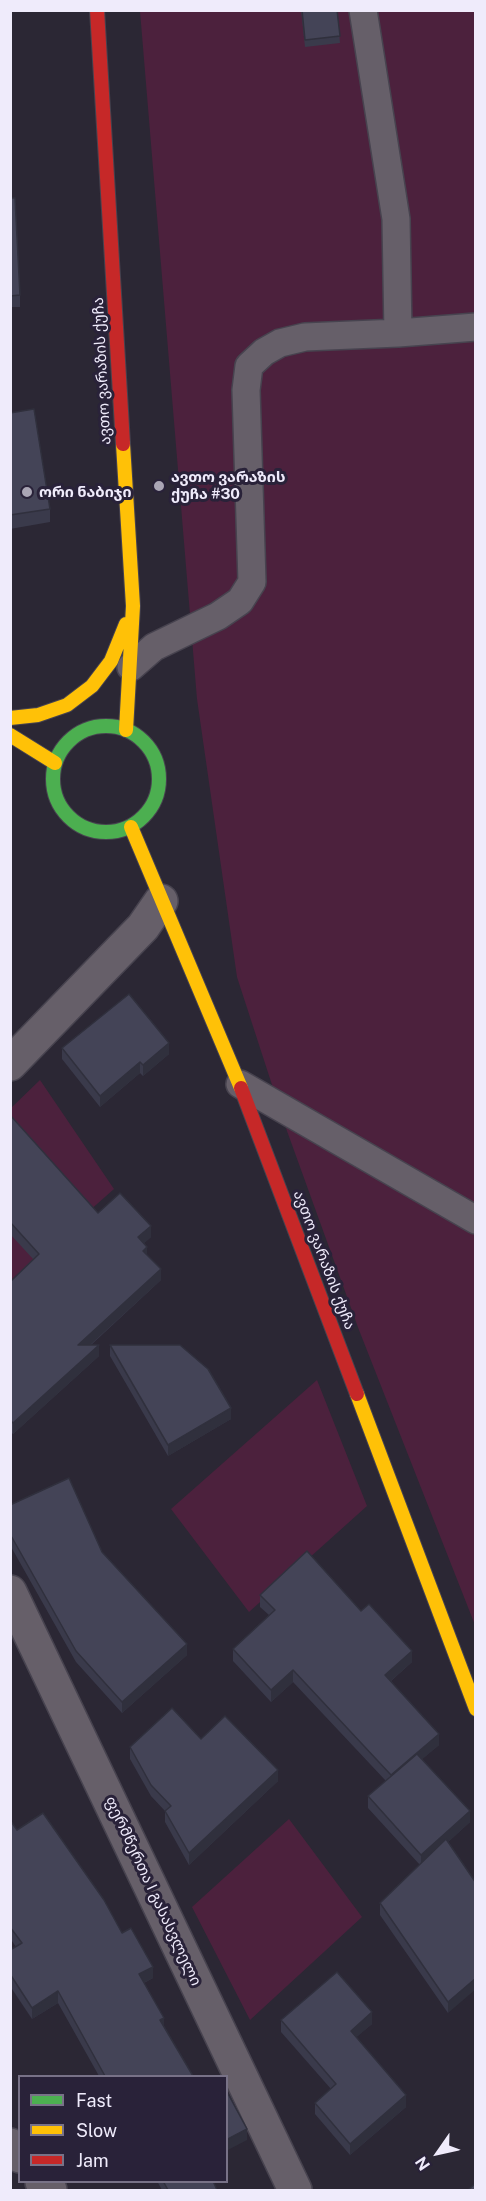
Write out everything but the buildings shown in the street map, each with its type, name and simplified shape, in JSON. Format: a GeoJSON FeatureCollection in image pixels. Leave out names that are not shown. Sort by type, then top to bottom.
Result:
{"type":"FeatureCollection","features":[{"type":"Feature","properties":{"kind":"street","name":"ავთო ვარაზის ქუჩა"},"geometry":{"type":"LineString","coordinates":[[97,10],[133,606],[126,730]]}},
{"type":"Feature","properties":{"kind":"street"},"geometry":{"type":"LineString","coordinates":[[10,718],[38,715],[67,705],[92,686],[111,661],[133,606]]}},
{"type":"Feature","properties":{"kind":"street"},"geometry":{"type":"LineString","coordinates":[[108,726],[126,730],[142,740],[153,754],[159,771],[159,790],[152,807],[143,819],[131,827],[114,833],[95,832],[66,816],[56,800],[53,781],[55,763],[63,746],[73,737],[90,728],[108,726]]}},
{"type":"Feature","properties":{"kind":"street"},"geometry":{"type":"LineString","coordinates":[[10,735],[55,763]]}},
{"type":"Feature","properties":{"kind":"street","name":"ავთო ვარაზის ქუჩა"},"geometry":{"type":"LineString","coordinates":[[131,827],[240,1084],[476,1709]]}},
{"type":"Feature","properties":{"kind":"street"},"geometry":{"type":"LineString","coordinates":[[10,1064],[143,927],[161,901]]}},
{"type":"Feature","properties":{"kind":"street","name":"ფერმწერთა I გასასვლელი"},"geometry":{"type":"LineString","coordinates":[[10,1592],[295,2190]]}},
{"type":"Feature","properties":{"kind":"lane"},"geometry":{"type":"LineString","coordinates":[[363,10],[396,219],[398,333]]}},
{"type":"Feature","properties":{"kind":"lane"},"geometry":{"type":"LineString","coordinates":[[131,667],[154,648],[218,616],[240,601],[252,582],[246,390],[249,366],[264,352],[280,343],[305,337],[476,327]]}},
{"type":"Feature","properties":{"kind":"lane"},"geometry":{"type":"LineString","coordinates":[[240,1084],[476,1220]]}},
{"type":"Feature","properties":{"kind":"shaded area"},"geometry":{"type":"Polygon","coordinates":[[[140,11],[475,11],[475,1625],[359,1330],[287,1131],[237,977],[197,699],[140,11]]]}},
{"type":"Feature","properties":{"kind":"shaded area"},"geometry":{"type":"Polygon","coordinates":[[[40,1080],[114,1189],[11,1280],[11,1108],[40,1080]]]}},
{"type":"Feature","properties":{"kind":"shaded area"},"geometry":{"type":"Polygon","coordinates":[[[317,1380],[367,1506],[249,1612],[171,1509],[317,1380]]]}},
{"type":"Feature","properties":{"kind":"shaded area"},"geometry":{"type":"Polygon","coordinates":[[[289,1819],[362,1917],[250,2020],[192,1907],[289,1819]]]}},
{"type":"Feature","properties":{"kind":"traffic: fast"},"geometry":{"type":"LineString","coordinates":[[106,726],[126,730],[144,741],[155,759],[159,779],[155,799],[144,817],[126,828],[106,832],[86,828],[68,817],[57,799],[53,779],[57,759],[68,741],[86,730],[106,726]]}},
{"type":"Feature","properties":{"kind":"traffic: slow"},"geometry":{"type":"LineString","coordinates":[[123,444],[133,606],[126,730]]}},
{"type":"Feature","properties":{"kind":"traffic: slow"},"geometry":{"type":"LineString","coordinates":[[10,718],[38,715],[67,705],[92,686],[111,661],[126,624]]}},
{"type":"Feature","properties":{"kind":"traffic: slow"},"geometry":{"type":"LineString","coordinates":[[10,735],[55,763]]}},
{"type":"Feature","properties":{"kind":"traffic: slow"},"geometry":{"type":"LineString","coordinates":[[131,827],[241,1088]]}},
{"type":"Feature","properties":{"kind":"traffic: slow"},"geometry":{"type":"LineString","coordinates":[[357,1394],[476,1709]]}},
{"type":"Feature","properties":{"kind":"traffic: jam"},"geometry":{"type":"LineString","coordinates":[[97,10],[123,444]]}},
{"type":"Feature","properties":{"kind":"traffic: jam"},"geometry":{"type":"LineString","coordinates":[[241,1088],[357,1394]]}},
{"type":"Feature","properties":{"kind":"place","name":"ავთო ვარაზის ქუჩა #30"},"geometry":{"type":"Point","coordinates":[159,486]}},
{"type":"Feature","properties":{"kind":"place","name":"ორი ნაბიჯი"},"geometry":{"type":"Point","coordinates":[27,492]}}]}
